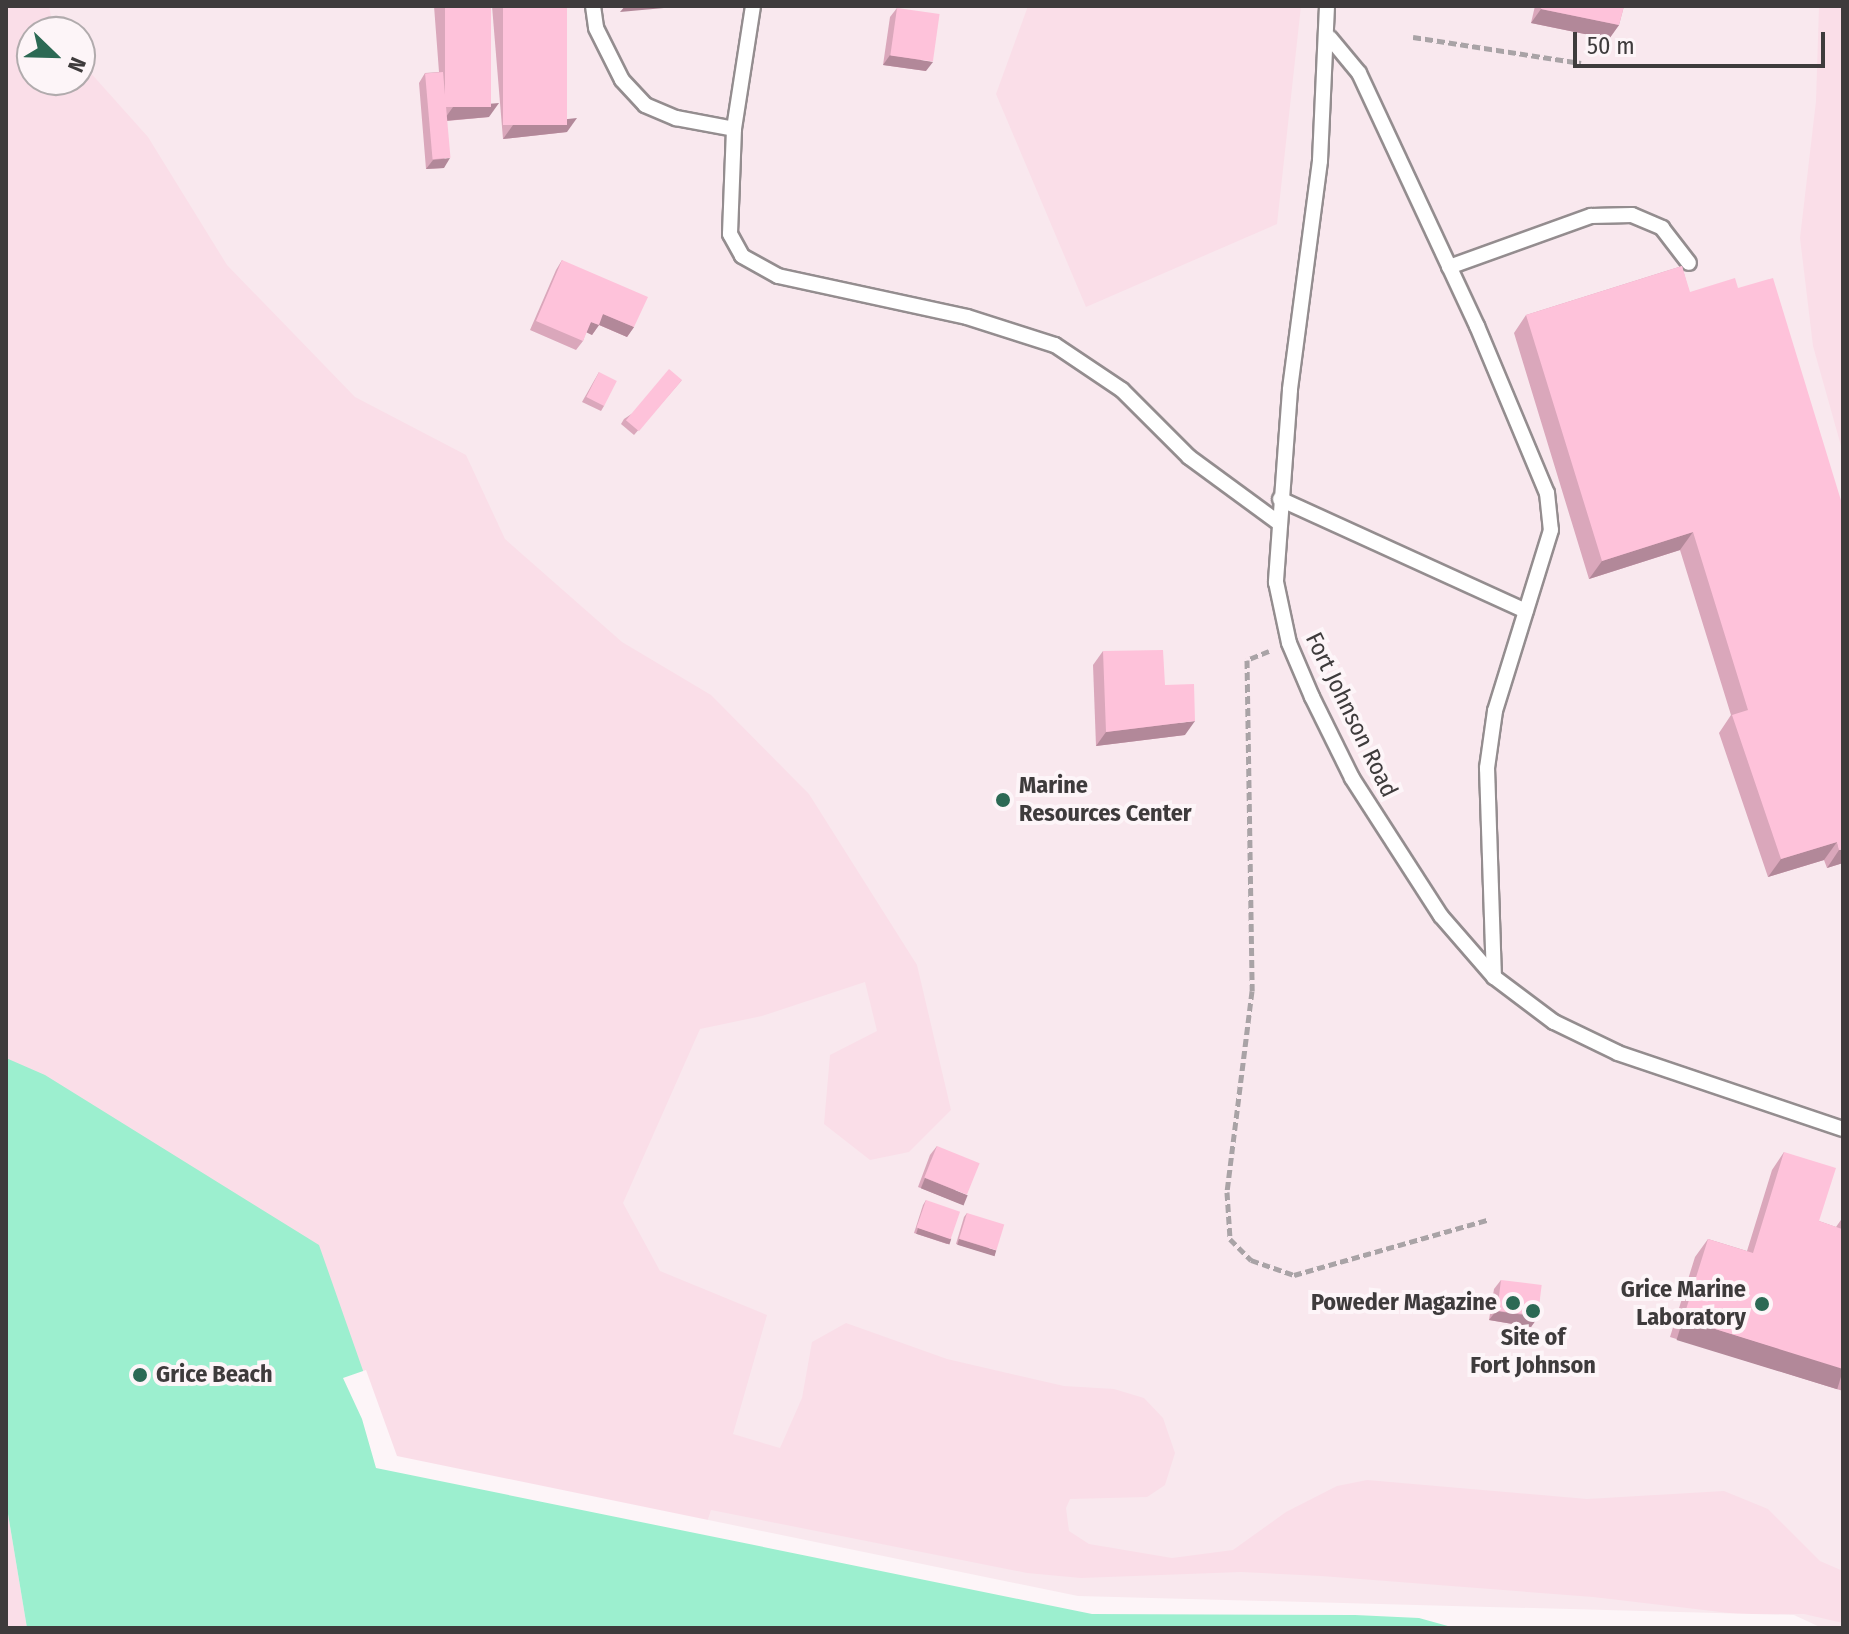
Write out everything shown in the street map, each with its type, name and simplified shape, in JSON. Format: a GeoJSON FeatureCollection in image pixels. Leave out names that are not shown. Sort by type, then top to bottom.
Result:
{"type":"FeatureCollection","features":[{"type":"Feature","properties":{"kind":"lane"},"geometry":{"type":"LineString","coordinates":[[593,6],[596,28],[622,80],[645,105],[676,118],[734,129]]}},
{"type":"Feature","properties":{"kind":"lane"},"geometry":{"type":"LineString","coordinates":[[753,6],[734,129],[730,234],[742,256],[778,276],[967,317],[1055,345],[1122,390],[1189,457],[1279,523]]}},
{"type":"Feature","properties":{"kind":"lane","name":"Fort Johnson Road"},"geometry":{"type":"LineString","coordinates":[[1327,6],[1330,38],[1280,499],[1276,582],[1289,643],[1352,778],[1441,916],[1494,977],[1554,1022],[1618,1053],[1843,1129]]}},
{"type":"Feature","properties":{"kind":"lane"},"geometry":{"type":"LineString","coordinates":[[1330,38],[1359,73],[1449,267],[1547,493],[1551,530],[1495,711],[1487,768],[1494,977]]}},
{"type":"Feature","properties":{"kind":"lane"},"geometry":{"type":"LineString","coordinates":[[1449,267],[1591,216],[1632,215],[1662,228],[1689,263]]}},
{"type":"Feature","properties":{"kind":"lane"},"geometry":{"type":"LineString","coordinates":[[1280,499],[1526,611]]}},
{"type":"Feature","properties":{"kind":"path"},"geometry":{"type":"LineString","coordinates":[[1413,37],[1581,63]]}},
{"type":"Feature","properties":{"kind":"path"},"geometry":{"type":"LineString","coordinates":[[1289,643],[1247,660],[1252,991],[1227,1192],[1230,1239],[1251,1260],[1294,1275],[1487,1220]]}},
{"type":"Feature","properties":{"kind":"shaded area","name":"Marine Resources Center"},"geometry":{"type":"Polygon","coordinates":[[[6,6],[1843,6],[1843,1628],[1077,1600],[394,1459],[30,96],[96,96],[96,16],[16,16],[16,43],[6,6]]]}},
{"type":"Feature","properties":{"kind":"shaded area"},"geometry":{"type":"Polygon","coordinates":[[[6,6],[49,6],[51,16],[16,16],[16,96],[96,96],[96,79],[148,137],[227,265],[355,397],[466,455],[505,539],[622,642],[711,695],[809,794],[917,965],[951,1110],[909,1152],[870,1160],[824,1124],[830,1055],[877,1031],[865,982],[762,1016],[700,1029],[623,1203],[660,1271],[767,1315],[733,1434],[780,1448],[802,1398],[812,1342],[846,1323],[947,1359],[1064,1386],[1114,1389],[1144,1398],[1163,1418],[1175,1453],[1165,1485],[1147,1497],[1070,1499],[1066,1508],[1069,1531],[1089,1544],[1172,1558],[1233,1550],[1286,1512],[1337,1486],[1367,1480],[1587,1499],[1724,1491],[1768,1509],[1820,1561],[1843,1571],[1843,1623],[1804,1614],[1738,1614],[1593,1597],[1321,1576],[1241,1572],[1081,1578],[1027,1573],[711,1510],[706,1525],[394,1459],[6,1292],[6,6]]]}},
{"type":"Feature","properties":{"kind":"shaded area"},"geometry":{"type":"Polygon","coordinates":[[[1028,6],[1301,6],[1277,224],[1086,307],[996,94],[1028,6]]]}},
{"type":"Feature","properties":{"kind":"shaded area"},"geometry":{"type":"Polygon","coordinates":[[[1819,6],[1843,6],[1843,453],[1813,346],[1800,238],[1816,101],[1819,6]]]}},
{"type":"Feature","properties":{"kind":"shaded area"},"geometry":{"type":"Polygon","coordinates":[[[6,1058],[45,1075],[319,1245],[394,1459],[1077,1600],[1818,1628],[27,1628],[6,1502],[6,1058]]]}},
{"type":"Feature","properties":{"kind":"shaded area"},"geometry":{"type":"Polygon","coordinates":[[[6,1502],[27,1628],[6,1628],[6,1502]]]}},
{"type":"Feature","properties":{"kind":"pier"},"geometry":{"type":"Polygon","coordinates":[[[366,1370],[397,1456],[1078,1596],[1794,1615],[1822,1628],[1455,1628],[1419,1618],[1355,1615],[1092,1614],[376,1468],[362,1419],[343,1378],[366,1370]]]}},
{"type":"Feature","properties":{"kind":"building"},"geometry":{"type":"Polygon","coordinates":[[[445,6],[491,6],[491,107],[445,107],[445,6]]]}},
{"type":"Feature","properties":{"kind":"building"},"geometry":{"type":"Polygon","coordinates":[[[503,6],[567,6],[567,125],[503,125],[503,6]]]}},
{"type":"Feature","properties":{"kind":"building"},"geometry":{"type":"Polygon","coordinates":[[[1542,6],[1624,6],[1619,25],[1541,9],[1542,6]]]}},
{"type":"Feature","properties":{"kind":"building"},"geometry":{"type":"Polygon","coordinates":[[[897,8],[940,14],[933,62],[890,56],[897,8]]]}},
{"type":"Feature","properties":{"kind":"building"},"geometry":{"type":"Polygon","coordinates":[[[443,72],[450,158],[433,159],[425,74],[443,72]]]}},
{"type":"Feature","properties":{"kind":"building"},"geometry":{"type":"Polygon","coordinates":[[[562,260],[648,297],[634,327],[603,314],[599,325],[591,322],[583,341],[536,321],[562,260]]]}},
{"type":"Feature","properties":{"kind":"building"},"geometry":{"type":"Polygon","coordinates":[[[1682,266],[1690,292],[1735,278],[1738,288],[1773,278],[1843,507],[1843,849],[1839,850],[1837,842],[1781,859],[1732,715],[1748,710],[1693,532],[1602,561],[1526,315],[1682,266]]]}},
{"type":"Feature","properties":{"kind":"building"},"geometry":{"type":"Polygon","coordinates":[[[669,369],[682,380],[639,431],[626,420],[669,369]]]}},
{"type":"Feature","properties":{"kind":"building"},"geometry":{"type":"Polygon","coordinates":[[[599,372],[617,381],[604,406],[586,397],[599,372]]]}},
{"type":"Feature","properties":{"kind":"building"},"geometry":{"type":"Polygon","coordinates":[[[1163,650],[1165,685],[1194,684],[1195,721],[1106,732],[1103,651],[1163,650]]]}},
{"type":"Feature","properties":{"kind":"building"},"geometry":{"type":"Polygon","coordinates":[[[937,1146],[980,1163],[967,1195],[924,1178],[937,1146]]]}},
{"type":"Feature","properties":{"kind":"building","name":"Grice Marine Laboratory"},"geometry":{"type":"Polygon","coordinates":[[[1784,1152],[1836,1168],[1819,1221],[1842,1229],[1843,1226],[1843,1369],[1683,1319],[1708,1239],[1753,1253],[1784,1152]]]}},
{"type":"Feature","properties":{"kind":"building"},"geometry":{"type":"Polygon","coordinates":[[[926,1200],[960,1212],[951,1239],[917,1227],[926,1200]]]}},
{"type":"Feature","properties":{"kind":"building"},"geometry":{"type":"Polygon","coordinates":[[[967,1213],[1004,1224],[996,1250],[959,1239],[967,1213]]]}},
{"type":"Feature","properties":{"kind":"building"},"geometry":{"type":"Polygon","coordinates":[[[1501,1280],[1542,1285],[1538,1316],[1497,1311],[1501,1280]]]}},
{"type":"Feature","properties":{"kind":"place","name":"Marine Resources Center"},"geometry":{"type":"Point","coordinates":[1003,800]}},
{"type":"Feature","properties":{"kind":"place","name":"Poweder Magazine"},"geometry":{"type":"Point","coordinates":[1513,1303]}},
{"type":"Feature","properties":{"kind":"place","name":"Grice Marine Laboratory"},"geometry":{"type":"Point","coordinates":[1762,1304]}},
{"type":"Feature","properties":{"kind":"place","name":"Site of Fort Johnson"},"geometry":{"type":"Point","coordinates":[1533,1311]}},
{"type":"Feature","properties":{"kind":"place","name":"Grice Beach"},"geometry":{"type":"Point","coordinates":[140,1375]}}]}
